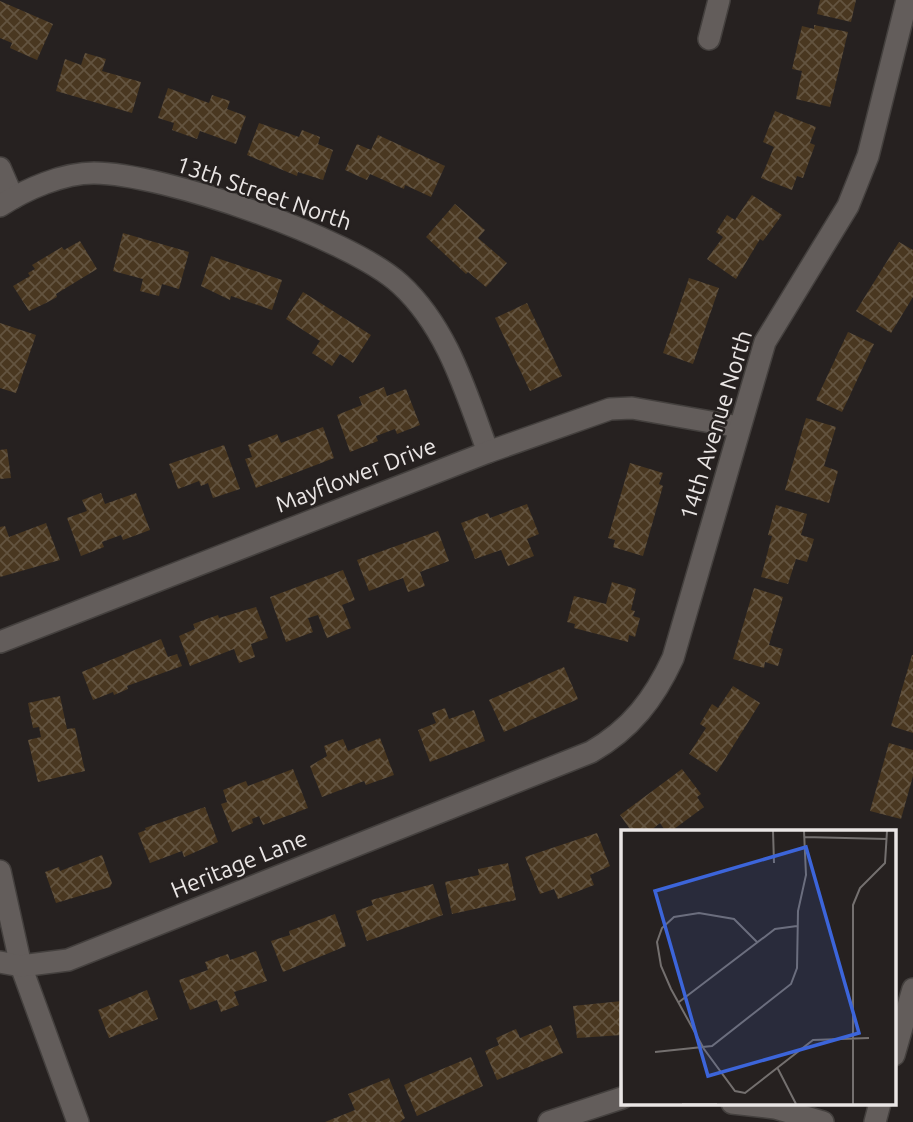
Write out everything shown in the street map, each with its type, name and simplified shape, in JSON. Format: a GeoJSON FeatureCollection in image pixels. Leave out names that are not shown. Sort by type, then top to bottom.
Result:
{"type":"FeatureCollection","features":[{"type":"Feature","properties":{"kind":"street"},"geometry":{"type":"LineString","coordinates":[[709,39],[719,0]]}},
{"type":"Feature","properties":{"kind":"street","name":"14th Avenue North"},"geometry":{"type":"LineString","coordinates":[[494,792],[592,752],[614,739],[657,692],[673,658],[765,342],[848,206],[869,156],[907,0]]}},
{"type":"Feature","properties":{"kind":"street"},"geometry":{"type":"LineString","coordinates":[[0,168],[6,202]]}},
{"type":"Feature","properties":{"kind":"street","name":"13th Street North"},"geometry":{"type":"LineString","coordinates":[[6,202],[62,178],[91,173],[125,174],[210,198],[333,241],[400,284],[424,311],[458,372],[488,452]]}},
{"type":"Feature","properties":{"kind":"street","name":"Mayflower Drive"},"geometry":{"type":"LineString","coordinates":[[0,642],[488,452],[610,408],[632,408],[739,427]]}},
{"type":"Feature","properties":{"kind":"street","name":"Heritage Lane"},"geometry":{"type":"LineString","coordinates":[[10,964],[68,960],[494,792]]}},
{"type":"Feature","properties":{"kind":"street"},"geometry":{"type":"LineString","coordinates":[[0,871],[10,964],[78,1122]]}},
{"type":"Feature","properties":{"kind":"street"},"geometry":{"type":"LineString","coordinates":[[895,1052],[913,989]]}},
{"type":"Feature","properties":{"kind":"street"},"geometry":{"type":"LineString","coordinates":[[549,1122],[621,1098]]}},
{"type":"Feature","properties":{"kind":"street"},"geometry":{"type":"LineString","coordinates":[[741,1104],[775,1108],[823,1122]]}},
{"type":"Feature","properties":{"kind":"street"},"geometry":{"type":"LineString","coordinates":[[874,1122],[880,1104]]}},
{"type":"Feature","properties":{"kind":"building"},"geometry":{"type":"Polygon","coordinates":[[[820,0],[856,0],[851,22],[817,14],[820,0]]]}},
{"type":"Feature","properties":{"kind":"building"},"geometry":{"type":"Polygon","coordinates":[[[0,1],[53,24],[37,60],[10,48],[12,43],[0,38],[0,1]]]}},
{"type":"Feature","properties":{"kind":"building"},"geometry":{"type":"Polygon","coordinates":[[[814,25],[848,32],[830,107],[796,99],[802,71],[792,69],[802,26],[814,29],[814,25]]]}},
{"type":"Feature","properties":{"kind":"building"},"geometry":{"type":"Polygon","coordinates":[[[85,53],[106,59],[102,71],[141,82],[132,113],[56,91],[65,59],[81,65],[85,53]]]}},
{"type":"Feature","properties":{"kind":"building"},"geometry":{"type":"Polygon","coordinates":[[[168,88],[209,103],[212,95],[230,101],[227,109],[246,116],[236,144],[200,131],[197,139],[172,130],[174,123],[158,118],[168,88]]]}},
{"type":"Feature","properties":{"kind":"building"},"geometry":{"type":"Polygon","coordinates":[[[775,111],[816,127],[810,143],[815,145],[803,178],[797,176],[792,190],[761,178],[774,147],[763,142],[775,111]]]}},
{"type":"Feature","properties":{"kind":"building"},"geometry":{"type":"Polygon","coordinates":[[[259,123],[299,137],[302,130],[320,137],[318,144],[333,150],[323,180],[298,172],[297,176],[247,155],[259,123]]]}},
{"type":"Feature","properties":{"kind":"building"},"geometry":{"type":"Polygon","coordinates":[[[378,135],[445,166],[431,197],[370,174],[367,180],[345,170],[357,144],[371,150],[378,135]]]}},
{"type":"Feature","properties":{"kind":"building"},"geometry":{"type":"Polygon","coordinates":[[[752,195],[782,215],[763,241],[760,239],[736,279],[707,259],[723,237],[716,232],[727,215],[735,220],[752,195]]]}},
{"type":"Feature","properties":{"kind":"building"},"geometry":{"type":"Polygon","coordinates":[[[455,204],[485,230],[478,238],[507,263],[486,287],[468,272],[466,274],[426,237],[455,204]]]}},
{"type":"Feature","properties":{"kind":"building"},"geometry":{"type":"Polygon","coordinates":[[[123,233],[189,252],[179,289],[162,284],[159,296],[140,291],[143,279],[113,271],[123,233]]]}},
{"type":"Feature","properties":{"kind":"building"},"geometry":{"type":"Polygon","coordinates":[[[80,241],[97,269],[56,294],[57,297],[29,311],[13,286],[30,276],[28,273],[35,269],[32,265],[62,247],[64,250],[80,241]]]}},
{"type":"Feature","properties":{"kind":"building"},"geometry":{"type":"Polygon","coordinates":[[[899,242],[913,250],[913,297],[891,333],[856,311],[899,242]]]}},
{"type":"Feature","properties":{"kind":"building"},"geometry":{"type":"Polygon","coordinates":[[[211,256],[282,280],[272,310],[231,296],[230,300],[201,286],[211,256]]]}},
{"type":"Feature","properties":{"kind":"building"},"geometry":{"type":"Polygon","coordinates":[[[689,278],[719,288],[693,364],[663,353],[689,278]]]}},
{"type":"Feature","properties":{"kind":"building"},"geometry":{"type":"Polygon","coordinates":[[[303,292],[371,335],[353,363],[340,354],[332,366],[312,353],[320,341],[286,319],[303,292]]]}},
{"type":"Feature","properties":{"kind":"building"},"geometry":{"type":"Polygon","coordinates":[[[527,303],[562,376],[530,391],[495,318],[527,303]]]}},
{"type":"Feature","properties":{"kind":"building"},"geometry":{"type":"Polygon","coordinates":[[[0,323],[36,335],[16,393],[0,388],[0,323]]]}},
{"type":"Feature","properties":{"kind":"building"},"geometry":{"type":"Polygon","coordinates":[[[848,332],[874,344],[842,412],[816,400],[848,332]]]}},
{"type":"Feature","properties":{"kind":"building"},"geometry":{"type":"Polygon","coordinates":[[[384,387],[387,396],[406,389],[420,425],[397,434],[395,429],[376,436],[378,441],[350,452],[337,415],[362,405],[359,397],[384,387]]]}},
{"type":"Feature","properties":{"kind":"building"},"geometry":{"type":"Polygon","coordinates":[[[806,418],[836,427],[824,466],[838,471],[829,503],[785,490],[806,418]]]}},
{"type":"Feature","properties":{"kind":"building"},"geometry":{"type":"Polygon","coordinates":[[[323,427],[334,458],[256,488],[245,459],[252,457],[248,445],[277,434],[281,443],[323,427]]]}},
{"type":"Feature","properties":{"kind":"building"},"geometry":{"type":"Polygon","coordinates":[[[224,445],[240,489],[213,498],[208,483],[201,486],[199,481],[178,489],[169,464],[224,445]]]}},
{"type":"Feature","properties":{"kind":"building"},"geometry":{"type":"Polygon","coordinates":[[[7,449],[11,478],[0,479],[0,450],[7,449]]]}},
{"type":"Feature","properties":{"kind":"building"},"geometry":{"type":"Polygon","coordinates":[[[630,463],[663,473],[659,484],[663,486],[643,556],[613,547],[615,540],[608,538],[630,463]]]}},
{"type":"Feature","properties":{"kind":"building"},"geometry":{"type":"Polygon","coordinates":[[[101,493],[105,504],[136,493],[150,530],[123,540],[121,535],[102,542],[104,547],[81,556],[67,518],[87,511],[82,500],[101,493]]]}},
{"type":"Feature","properties":{"kind":"building"},"geometry":{"type":"Polygon","coordinates":[[[527,504],[539,534],[527,539],[534,556],[508,566],[501,550],[475,559],[461,523],[488,513],[490,518],[527,504]]]}},
{"type":"Feature","properties":{"kind":"building"},"geometry":{"type":"Polygon","coordinates":[[[776,505],[807,514],[801,535],[814,539],[807,562],[796,559],[788,584],[761,577],[772,536],[768,535],[776,505]]]}},
{"type":"Feature","properties":{"kind":"building"},"geometry":{"type":"Polygon","coordinates":[[[46,523],[60,560],[0,577],[0,527],[5,526],[9,537],[46,523]]]}},
{"type":"Feature","properties":{"kind":"building"},"geometry":{"type":"Polygon","coordinates":[[[438,531],[449,561],[420,572],[425,586],[408,592],[403,578],[369,591],[357,560],[438,531]]]}},
{"type":"Feature","properties":{"kind":"building"},"geometry":{"type":"Polygon","coordinates":[[[343,570],[355,600],[342,605],[351,628],[327,638],[318,615],[308,618],[313,632],[286,642],[270,597],[343,570]]]}},
{"type":"Feature","properties":{"kind":"building"},"geometry":{"type":"Polygon","coordinates":[[[612,582],[636,589],[631,610],[635,611],[633,616],[640,618],[635,637],[629,635],[628,642],[574,628],[575,624],[567,622],[574,596],[606,604],[612,582]]]}},
{"type":"Feature","properties":{"kind":"building"},"geometry":{"type":"Polygon","coordinates":[[[754,588],[783,597],[769,645],[783,649],[778,666],[765,662],[764,668],[733,659],[754,588]]]}},
{"type":"Feature","properties":{"kind":"building"},"geometry":{"type":"Polygon","coordinates":[[[256,607],[268,638],[251,644],[255,657],[239,663],[234,649],[190,666],[179,636],[195,629],[193,624],[218,615],[219,618],[256,607]]]}},
{"type":"Feature","properties":{"kind":"building"},"geometry":{"type":"Polygon","coordinates":[[[161,639],[168,657],[177,654],[182,666],[127,686],[128,689],[114,695],[113,692],[93,700],[82,672],[161,639]]]}},
{"type":"Feature","properties":{"kind":"building"},"geometry":{"type":"Polygon","coordinates":[[[913,655],[913,733],[891,726],[913,655]]]}},
{"type":"Feature","properties":{"kind":"building"},"geometry":{"type":"Polygon","coordinates":[[[564,667],[578,699],[504,732],[489,700],[564,667]]]}},
{"type":"Feature","properties":{"kind":"building"},"geometry":{"type":"Polygon","coordinates":[[[733,686],[760,703],[717,772],[689,754],[706,728],[700,724],[712,704],[718,708],[733,686]]]}},
{"type":"Feature","properties":{"kind":"building"},"geometry":{"type":"Polygon","coordinates":[[[60,696],[67,729],[75,728],[85,771],[38,782],[28,740],[41,737],[39,727],[33,728],[28,703],[60,696]]]}},
{"type":"Feature","properties":{"kind":"building"},"geometry":{"type":"Polygon","coordinates":[[[445,708],[449,719],[474,710],[485,741],[430,762],[418,730],[436,723],[432,713],[445,708]]]}},
{"type":"Feature","properties":{"kind":"building"},"geometry":{"type":"Polygon","coordinates":[[[380,738],[394,775],[366,785],[364,781],[322,797],[310,766],[327,756],[324,746],[343,739],[348,751],[380,738]]]}},
{"type":"Feature","properties":{"kind":"building"},"geometry":{"type":"Polygon","coordinates":[[[889,743],[913,750],[913,776],[901,819],[870,811],[889,743]]]}},
{"type":"Feature","properties":{"kind":"building"},"geometry":{"type":"Polygon","coordinates":[[[293,769],[308,808],[263,825],[259,816],[252,819],[253,823],[232,832],[221,804],[227,802],[223,790],[246,781],[248,786],[293,769]]]}},
{"type":"Feature","properties":{"kind":"building"},"geometry":{"type":"Polygon","coordinates":[[[682,769],[701,794],[697,797],[704,807],[673,830],[665,830],[660,823],[651,830],[631,830],[620,815],[682,769]]]}},
{"type":"Feature","properties":{"kind":"building"},"geometry":{"type":"Polygon","coordinates":[[[205,807],[218,842],[184,857],[182,851],[150,863],[138,833],[146,830],[145,828],[205,807]]]}},
{"type":"Feature","properties":{"kind":"building"},"geometry":{"type":"Polygon","coordinates":[[[597,833],[610,866],[590,875],[594,885],[558,899],[554,889],[540,894],[525,857],[597,833]]]}},
{"type":"Feature","properties":{"kind":"building"},"geometry":{"type":"Polygon","coordinates":[[[102,855],[112,883],[110,887],[56,903],[45,872],[59,867],[60,871],[102,855]]]}},
{"type":"Feature","properties":{"kind":"building"},"geometry":{"type":"Polygon","coordinates":[[[508,863],[516,900],[452,914],[445,882],[479,875],[478,869],[508,863]]]}},
{"type":"Feature","properties":{"kind":"building"},"geometry":{"type":"Polygon","coordinates":[[[433,884],[443,915],[367,941],[356,911],[373,905],[371,900],[433,884]]]}},
{"type":"Feature","properties":{"kind":"building"},"geometry":{"type":"Polygon","coordinates":[[[335,914],[346,946],[283,972],[271,941],[290,935],[289,931],[335,914]]]}},
{"type":"Feature","properties":{"kind":"building"},"geometry":{"type":"Polygon","coordinates":[[[256,951],[267,981],[234,992],[239,1005],[221,1012],[217,1000],[190,1010],[179,980],[208,970],[205,962],[228,954],[230,960],[256,951]]]}},
{"type":"Feature","properties":{"kind":"building"},"geometry":{"type":"Polygon","coordinates":[[[147,990],[158,1019],[109,1038],[98,1010],[147,990]]]}},
{"type":"Feature","properties":{"kind":"building"},"geometry":{"type":"Polygon","coordinates":[[[621,1001],[621,1035],[577,1038],[573,1006],[621,1001]]]}},
{"type":"Feature","properties":{"kind":"building"},"geometry":{"type":"Polygon","coordinates":[[[551,1025],[563,1053],[497,1080],[485,1051],[499,1045],[496,1038],[516,1029],[520,1038],[551,1025]]]}},
{"type":"Feature","properties":{"kind":"building"},"geometry":{"type":"Polygon","coordinates":[[[471,1057],[483,1086],[417,1116],[404,1085],[471,1057]]]}},
{"type":"Feature","properties":{"kind":"building"},"geometry":{"type":"Polygon","coordinates":[[[389,1078],[405,1118],[400,1122],[325,1122],[355,1110],[348,1094],[389,1078]]]}}]}
